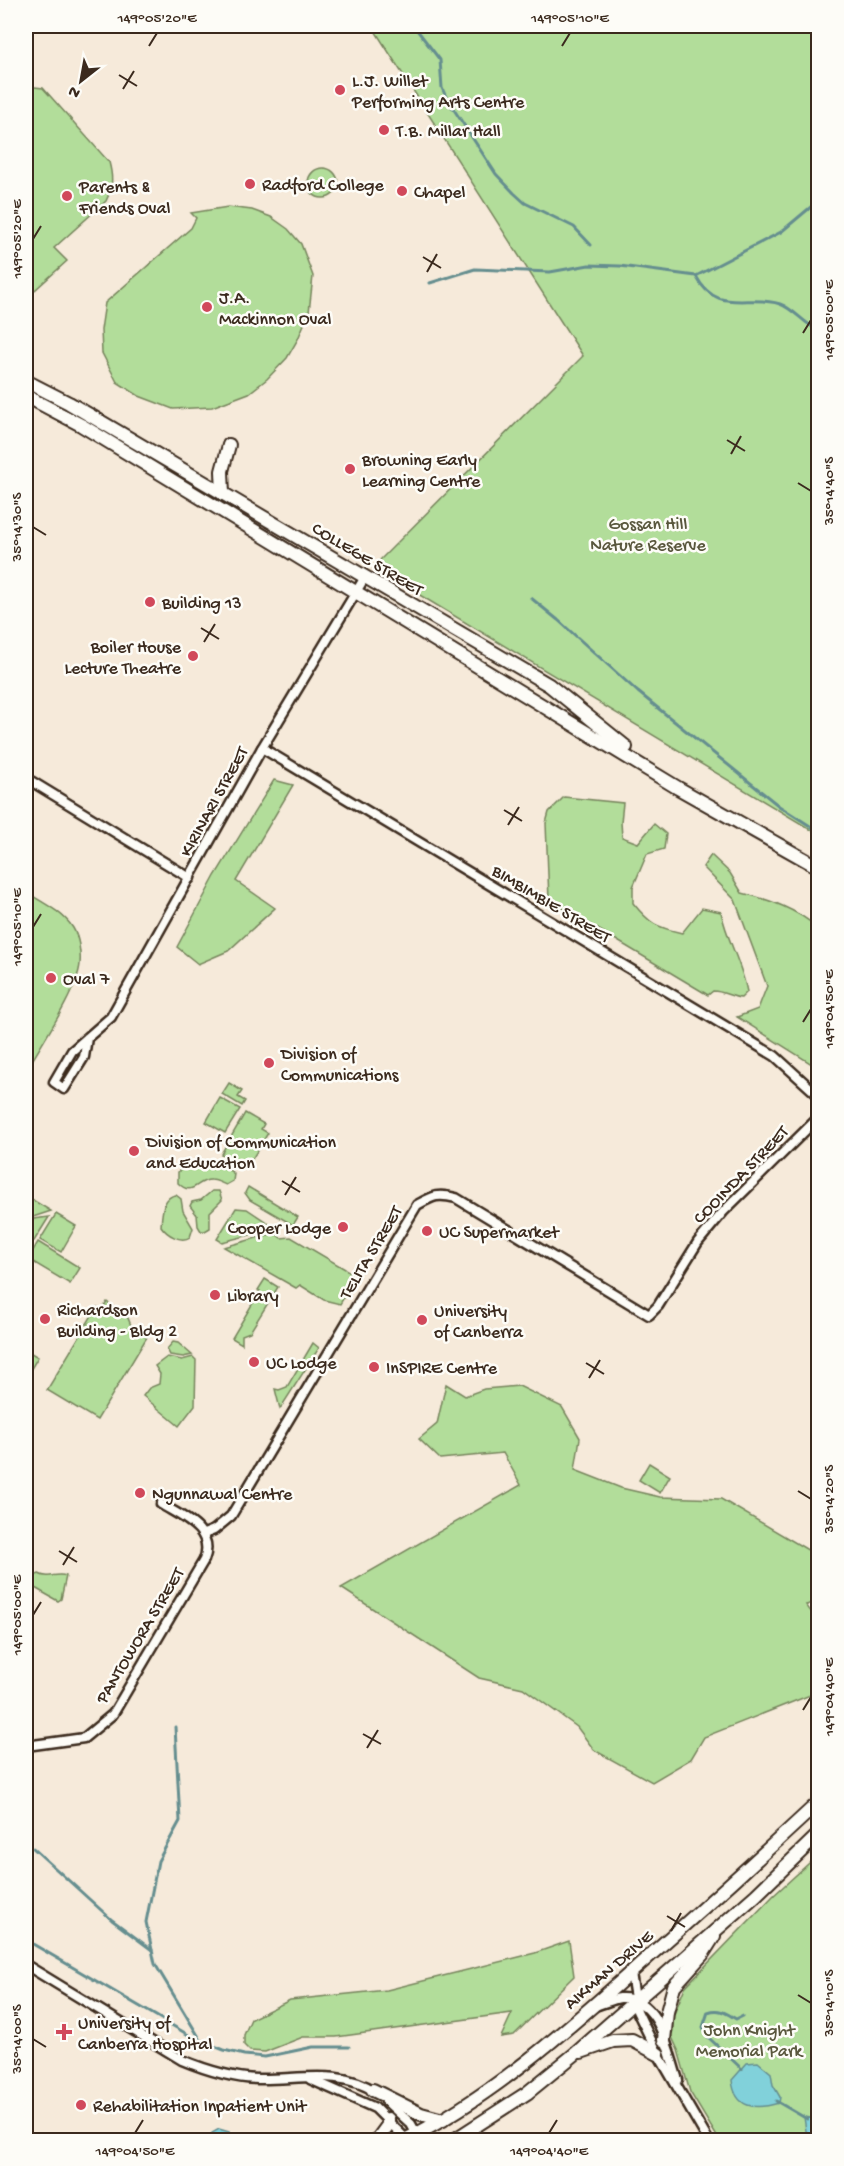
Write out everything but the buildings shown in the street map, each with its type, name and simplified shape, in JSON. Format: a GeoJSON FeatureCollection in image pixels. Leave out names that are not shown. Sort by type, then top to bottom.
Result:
{"type":"FeatureCollection","features":[{"type":"Feature","properties":{"kind":"street","name":"COLLEGE STREET"},"geometry":{"type":"LineString","coordinates":[[26,381],[69,403],[549,685],[678,788]]}},
{"type":"Feature","properties":{"kind":"street","name":"COLLEGE STREET"},"geometry":{"type":"LineString","coordinates":[[26,396],[81,425],[678,788],[819,867]]}},
{"type":"Feature","properties":{"kind":"street"},"geometry":{"type":"LineString","coordinates":[[223,494],[222,471],[229,445]]}},
{"type":"Feature","properties":{"kind":"street","name":"KIRINARI STREET"},"geometry":{"type":"LineString","coordinates":[[87,1038],[84,1057],[64,1089],[54,1082],[72,1051],[111,1017],[262,748],[365,577]]}},
{"type":"Feature","properties":{"kind":"street","name":"BIMBIMBIE STREET"},"geometry":{"type":"LineString","coordinates":[[262,748],[775,1056],[819,1095]]}},
{"type":"Feature","properties":{"kind":"street"},"geometry":{"type":"LineString","coordinates":[[26,778],[190,878]]}},
{"type":"Feature","properties":{"kind":"street","name":"COOINDA STREET"},"geometry":{"type":"LineString","coordinates":[[649,1315],[698,1242],[723,1212],[819,1118]]}},
{"type":"Feature","properties":{"kind":"street","name":"TELITA STREET"},"geometry":{"type":"LineString","coordinates":[[204,1534],[214,1530],[231,1516],[417,1205],[430,1197],[442,1194],[456,1198],[649,1315]]}},
{"type":"Feature","properties":{"kind":"street"},"geometry":{"type":"LineString","coordinates":[[161,1504],[196,1526],[204,1534]]}},
{"type":"Feature","properties":{"kind":"street","name":"PANTOWORA STREET"},"geometry":{"type":"LineString","coordinates":[[26,1746],[84,1738],[112,1714],[204,1560],[208,1546],[204,1534]]}},
{"type":"Feature","properties":{"kind":"street","name":"AIKMAN DRIVE"},"geometry":{"type":"LineString","coordinates":[[411,2139],[504,2080],[594,2006],[819,1803]]}},
{"type":"Feature","properties":{"kind":"street"},"geometry":{"type":"LineString","coordinates":[[454,2140],[528,2093],[575,2054],[819,1835]]}},
{"type":"Feature","properties":{"kind":"street"},"geometry":{"type":"LineString","coordinates":[[664,2040],[667,2012],[674,1986],[702,1955],[721,1925]]}},
{"type":"Feature","properties":{"kind":"street"},"geometry":{"type":"LineString","coordinates":[[26,1965],[182,2060],[202,2068],[231,2076],[258,2079],[339,2077],[373,2090],[421,2114],[443,2120]]}},
{"type":"Feature","properties":{"kind":"street"},"geometry":{"type":"LineString","coordinates":[[631,1973],[634,2001],[638,2012],[658,2054],[708,2140]]}},
{"type":"Feature","properties":{"kind":"street"},"geometry":{"type":"LineString","coordinates":[[594,2006],[620,1998],[649,2008],[664,2040],[682,2094]]}},
{"type":"Feature","properties":{"kind":"street"},"geometry":{"type":"LineString","coordinates":[[575,2054],[613,2041],[632,2040],[658,2054]]}},
{"type":"Feature","properties":{"kind":"street"},"geometry":{"type":"LineString","coordinates":[[307,2077],[375,2108],[411,2139]]}},
{"type":"Feature","properties":{"kind":"street"},"geometry":{"type":"LineString","coordinates":[[373,2090],[404,2116],[411,2139]]}},
{"type":"Feature","properties":{"kind":"street"},"geometry":{"type":"LineString","coordinates":[[377,2140],[388,2125],[388,2119]]}},
{"type":"Feature","properties":{"kind":"green space","name":"Gossan Hill Nature Reserve"},"geometry":{"type":"Polygon","coordinates":[[[372,26],[818,26],[818,741],[816,755],[818,834],[373,567],[583,356],[372,26]]]}},
{"type":"Feature","properties":{"kind":"green space","name":"Parents & Friends Oval"},"geometry":{"type":"Polygon","coordinates":[[[26,86],[43,88],[109,162],[112,177],[106,201],[54,248],[67,261],[26,298],[26,86]]]}},
{"type":"Feature","properties":{"kind":"green space"},"geometry":{"type":"Polygon","coordinates":[[[323,168],[334,172],[338,183],[334,194],[323,198],[312,194],[308,183],[312,172],[323,168]]]}},
{"type":"Feature","properties":{"kind":"green space","name":"J.A. Mackinnon Oval"},"geometry":{"type":"Polygon","coordinates":[[[228,207],[252,210],[271,217],[288,229],[301,244],[313,276],[309,312],[287,358],[267,379],[249,393],[212,407],[173,409],[139,396],[117,382],[102,353],[101,330],[105,303],[191,228],[196,218],[191,213],[228,207]]]}},
{"type":"Feature","properties":{"kind":"green space"},"geometry":{"type":"Polygon","coordinates":[[[274,780],[293,785],[236,881],[275,908],[228,951],[198,964],[177,947],[215,876],[274,780]]]}},
{"type":"Feature","properties":{"kind":"green space"},"geometry":{"type":"Polygon","coordinates":[[[564,797],[623,803],[622,837],[638,843],[654,824],[666,834],[664,849],[647,854],[633,887],[633,903],[654,924],[682,933],[702,908],[721,912],[745,982],[747,992],[741,998],[717,991],[708,995],[549,900],[546,823],[549,812],[564,797]]]}},
{"type":"Feature","properties":{"kind":"green space"},"geometry":{"type":"Polygon","coordinates":[[[711,855],[730,873],[742,893],[783,906],[801,915],[818,928],[818,1068],[737,1017],[758,1009],[767,986],[735,900],[703,867],[711,855]]]}},
{"type":"Feature","properties":{"kind":"green space","name":"Oval 7"},"geometry":{"type":"Polygon","coordinates":[[[26,892],[69,922],[77,936],[80,964],[78,975],[66,1003],[26,1071],[26,892]]]}},
{"type":"Feature","properties":{"kind":"green space"},"geometry":{"type":"Polygon","coordinates":[[[229,1083],[242,1091],[238,1097],[245,1101],[242,1106],[222,1094],[229,1083]]]}},
{"type":"Feature","properties":{"kind":"green space"},"geometry":{"type":"Polygon","coordinates":[[[220,1098],[240,1109],[225,1133],[206,1122],[220,1098]]]}},
{"type":"Feature","properties":{"kind":"green space"},"geometry":{"type":"Polygon","coordinates":[[[245,1113],[264,1124],[261,1129],[268,1133],[246,1169],[221,1154],[245,1113]]]}},
{"type":"Feature","properties":{"kind":"green space"},"geometry":{"type":"Polygon","coordinates":[[[199,1160],[228,1169],[234,1174],[233,1181],[226,1185],[215,1180],[206,1180],[188,1189],[183,1187],[178,1183],[178,1172],[199,1160]]]}},
{"type":"Feature","properties":{"kind":"green space"},"geometry":{"type":"Polygon","coordinates":[[[248,1187],[298,1217],[293,1225],[250,1200],[245,1193],[248,1187]]]}},
{"type":"Feature","properties":{"kind":"green space"},"geometry":{"type":"Polygon","coordinates":[[[212,1191],[219,1191],[222,1200],[210,1212],[210,1228],[201,1231],[197,1215],[190,1206],[192,1202],[201,1200],[212,1191]]]}},
{"type":"Feature","properties":{"kind":"green space"},"geometry":{"type":"Polygon","coordinates":[[[176,1195],[181,1199],[183,1211],[193,1228],[190,1237],[186,1239],[174,1237],[161,1226],[165,1202],[171,1196],[176,1195]]]}},
{"type":"Feature","properties":{"kind":"green space"},"geometry":{"type":"Polygon","coordinates":[[[26,1196],[51,1211],[26,1217],[26,1196]]]}},
{"type":"Feature","properties":{"kind":"green space"},"geometry":{"type":"Polygon","coordinates":[[[236,1208],[247,1209],[268,1223],[270,1230],[222,1242],[217,1239],[236,1208]]]}},
{"type":"Feature","properties":{"kind":"green space"},"geometry":{"type":"Polygon","coordinates":[[[56,1214],[76,1226],[61,1252],[40,1240],[56,1214]]]}},
{"type":"Feature","properties":{"kind":"green space"},"geometry":{"type":"Polygon","coordinates":[[[49,1217],[34,1241],[26,1243],[26,1220],[49,1217]]]}},
{"type":"Feature","properties":{"kind":"green space"},"geometry":{"type":"Polygon","coordinates":[[[275,1233],[281,1238],[291,1237],[357,1276],[340,1304],[324,1300],[300,1285],[296,1288],[224,1247],[275,1233]]]}},
{"type":"Feature","properties":{"kind":"green space"},"geometry":{"type":"Polygon","coordinates":[[[38,1242],[80,1268],[70,1284],[28,1259],[38,1242]]]}},
{"type":"Feature","properties":{"kind":"green space"},"geometry":{"type":"Polygon","coordinates":[[[265,1279],[278,1287],[250,1332],[242,1335],[242,1344],[232,1338],[265,1279]]]}},
{"type":"Feature","properties":{"kind":"green space"},"geometry":{"type":"Polygon","coordinates":[[[107,1302],[128,1318],[132,1328],[147,1337],[97,1420],[47,1390],[97,1307],[102,1310],[107,1302]]]}},
{"type":"Feature","properties":{"kind":"green space"},"geometry":{"type":"Polygon","coordinates":[[[173,1342],[178,1343],[192,1355],[183,1357],[170,1355],[167,1349],[173,1342]]]}},
{"type":"Feature","properties":{"kind":"green space"},"geometry":{"type":"Polygon","coordinates":[[[313,1343],[319,1348],[280,1409],[275,1389],[287,1387],[313,1343]]]}},
{"type":"Feature","properties":{"kind":"green space"},"geometry":{"type":"Polygon","coordinates":[[[26,1350],[38,1357],[26,1377],[26,1350]]]}},
{"type":"Feature","properties":{"kind":"green space"},"geometry":{"type":"Polygon","coordinates":[[[167,1357],[182,1360],[193,1357],[196,1360],[195,1405],[179,1426],[143,1396],[149,1388],[159,1384],[160,1374],[155,1366],[167,1357]]]}},
{"type":"Feature","properties":{"kind":"green space"},"geometry":{"type":"Polygon","coordinates":[[[446,1384],[465,1396],[484,1389],[519,1386],[562,1407],[580,1438],[575,1470],[621,1488],[660,1497],[721,1499],[818,1556],[818,1602],[806,1605],[818,1621],[818,1692],[704,1737],[691,1759],[652,1782],[594,1750],[577,1727],[523,1688],[479,1678],[341,1588],[521,1485],[503,1453],[440,1459],[419,1439],[437,1424],[446,1384]]]}},
{"type":"Feature","properties":{"kind":"green space"},"geometry":{"type":"Polygon","coordinates":[[[649,1463],[670,1476],[660,1493],[639,1480],[649,1463]]]}},
{"type":"Feature","properties":{"kind":"green space"},"geometry":{"type":"Polygon","coordinates":[[[26,1574],[32,1577],[39,1574],[66,1576],[61,1599],[58,1601],[26,1583],[26,1574]]]}},
{"type":"Feature","properties":{"kind":"green space","name":"John Knight Memorial Park"},"geometry":{"type":"Polygon","coordinates":[[[818,1855],[818,2140],[719,2140],[690,2092],[678,2050],[671,2035],[672,2019],[685,1987],[773,1896],[818,1855]]]}},
{"type":"Feature","properties":{"kind":"green space"},"geometry":{"type":"Polygon","coordinates":[[[569,1941],[574,1976],[514,2035],[501,2037],[512,2013],[336,2037],[303,2037],[265,2052],[250,2051],[244,2045],[244,2035],[251,2019],[290,2000],[387,1990],[535,1953],[569,1941]]]}},
{"type":"Feature","properties":{"kind":"water"},"geometry":{"type":"Polygon","coordinates":[[[758,2062],[771,2073],[773,2085],[780,2097],[779,2103],[754,2106],[742,2102],[737,2097],[732,2080],[747,2063],[758,2062]]]}},
{"type":"Feature","properties":{"kind":"water"},"geometry":{"type":"Polygon","coordinates":[[[804,2117],[818,2119],[818,2140],[806,2131],[804,2117]]]}},
{"type":"Feature","properties":{"kind":"water"},"geometry":{"type":"Polygon","coordinates":[[[219,2129],[229,2132],[237,2140],[206,2140],[219,2129]]]}},
{"type":"Feature","properties":{"kind":"waterway"},"geometry":{"type":"LineString","coordinates":[[414,26],[440,60],[442,88],[447,99],[496,174],[525,203],[574,227],[591,245]]}},
{"type":"Feature","properties":{"kind":"waterway"},"geometry":{"type":"LineString","coordinates":[[430,283],[475,269],[550,272],[589,265],[620,266],[696,276],[781,232],[818,201]]}},
{"type":"Feature","properties":{"kind":"waterway"},"geometry":{"type":"LineString","coordinates":[[696,276],[713,296],[723,300],[768,301],[780,304],[818,330]]}},
{"type":"Feature","properties":{"kind":"waterway"},"geometry":{"type":"LineString","coordinates":[[531,598],[638,692],[779,806],[818,831]]}},
{"type":"Feature","properties":{"kind":"waterway"},"geometry":{"type":"LineString","coordinates":[[175,1727],[180,1821],[158,1861],[146,1922],[155,1964],[205,2047]]}},
{"type":"Feature","properties":{"kind":"waterway"},"geometry":{"type":"LineString","coordinates":[[33,1848],[112,1920],[152,1950]]}},
{"type":"Feature","properties":{"kind":"waterway"},"geometry":{"type":"LineString","coordinates":[[26,1940],[192,2037],[224,2050],[265,2057],[313,2047],[349,2047]]}},
{"type":"Feature","properties":{"kind":"waterway"},"geometry":{"type":"LineString","coordinates":[[742,2016],[736,2019],[719,2011],[708,2012],[703,2027],[709,2038],[742,2069]]}},
{"type":"Feature","properties":{"kind":"waterway"},"geometry":{"type":"LineString","coordinates":[[776,2101],[807,2119]]}},
{"type":"Feature","properties":{"kind":"place","name":"L.J. Willet Performing Arts Centre"},"geometry":{"type":"Point","coordinates":[340,90]}},
{"type":"Feature","properties":{"kind":"place","name":"T.B. Millar Hall"},"geometry":{"type":"Point","coordinates":[384,130]}},
{"type":"Feature","properties":{"kind":"place","name":"Radford College"},"geometry":{"type":"Point","coordinates":[250,184]}},
{"type":"Feature","properties":{"kind":"place","name":"Chapel"},"geometry":{"type":"Point","coordinates":[402,191]}},
{"type":"Feature","properties":{"kind":"place","name":"Parents & Friends Oval"},"geometry":{"type":"Point","coordinates":[67,196]}},
{"type":"Feature","properties":{"kind":"place","name":"J.A. Mackinnon Oval"},"geometry":{"type":"Point","coordinates":[207,307]}},
{"type":"Feature","properties":{"kind":"place","name":"Browning Early Learning Centre"},"geometry":{"type":"Point","coordinates":[350,469]}},
{"type":"Feature","properties":{"kind":"place","name":"Building 13"},"geometry":{"type":"Point","coordinates":[150,602]}},
{"type":"Feature","properties":{"kind":"place","name":"Boiler House Lecture Theatre"},"geometry":{"type":"Point","coordinates":[193,656]}},
{"type":"Feature","properties":{"kind":"place","name":"Oval 7"},"geometry":{"type":"Point","coordinates":[51,978]}},
{"type":"Feature","properties":{"kind":"place","name":"Division of Communications"},"geometry":{"type":"Point","coordinates":[269,1063]}},
{"type":"Feature","properties":{"kind":"place","name":"Division of Communication and Education"},"geometry":{"type":"Point","coordinates":[134,1151]}},
{"type":"Feature","properties":{"kind":"place","name":"Cooper Lodge"},"geometry":{"type":"Point","coordinates":[343,1227]}},
{"type":"Feature","properties":{"kind":"place","name":"UC Supermarket"},"geometry":{"type":"Point","coordinates":[427,1231]}},
{"type":"Feature","properties":{"kind":"place","name":"Library"},"geometry":{"type":"Point","coordinates":[215,1295]}},
{"type":"Feature","properties":{"kind":"place","name":"Richardson Building - Bldg 2"},"geometry":{"type":"Point","coordinates":[45,1319]}},
{"type":"Feature","properties":{"kind":"place","name":"University of Canberra"},"geometry":{"type":"Point","coordinates":[422,1320]}},
{"type":"Feature","properties":{"kind":"place","name":"UC Lodge"},"geometry":{"type":"Point","coordinates":[254,1362]}},
{"type":"Feature","properties":{"kind":"place","name":"InSPIRE Centre"},"geometry":{"type":"Point","coordinates":[374,1367]}},
{"type":"Feature","properties":{"kind":"place","name":"Ngunnawal Centre"},"geometry":{"type":"Point","coordinates":[140,1493]}},
{"type":"Feature","properties":{"kind":"place","name":"University of Canberra Hospital"},"geometry":{"type":"Point","coordinates":[64,2032]}},
{"type":"Feature","properties":{"kind":"place","name":"Rehabilitation Inpatient Unit"},"geometry":{"type":"Point","coordinates":[81,2105]}}]}
